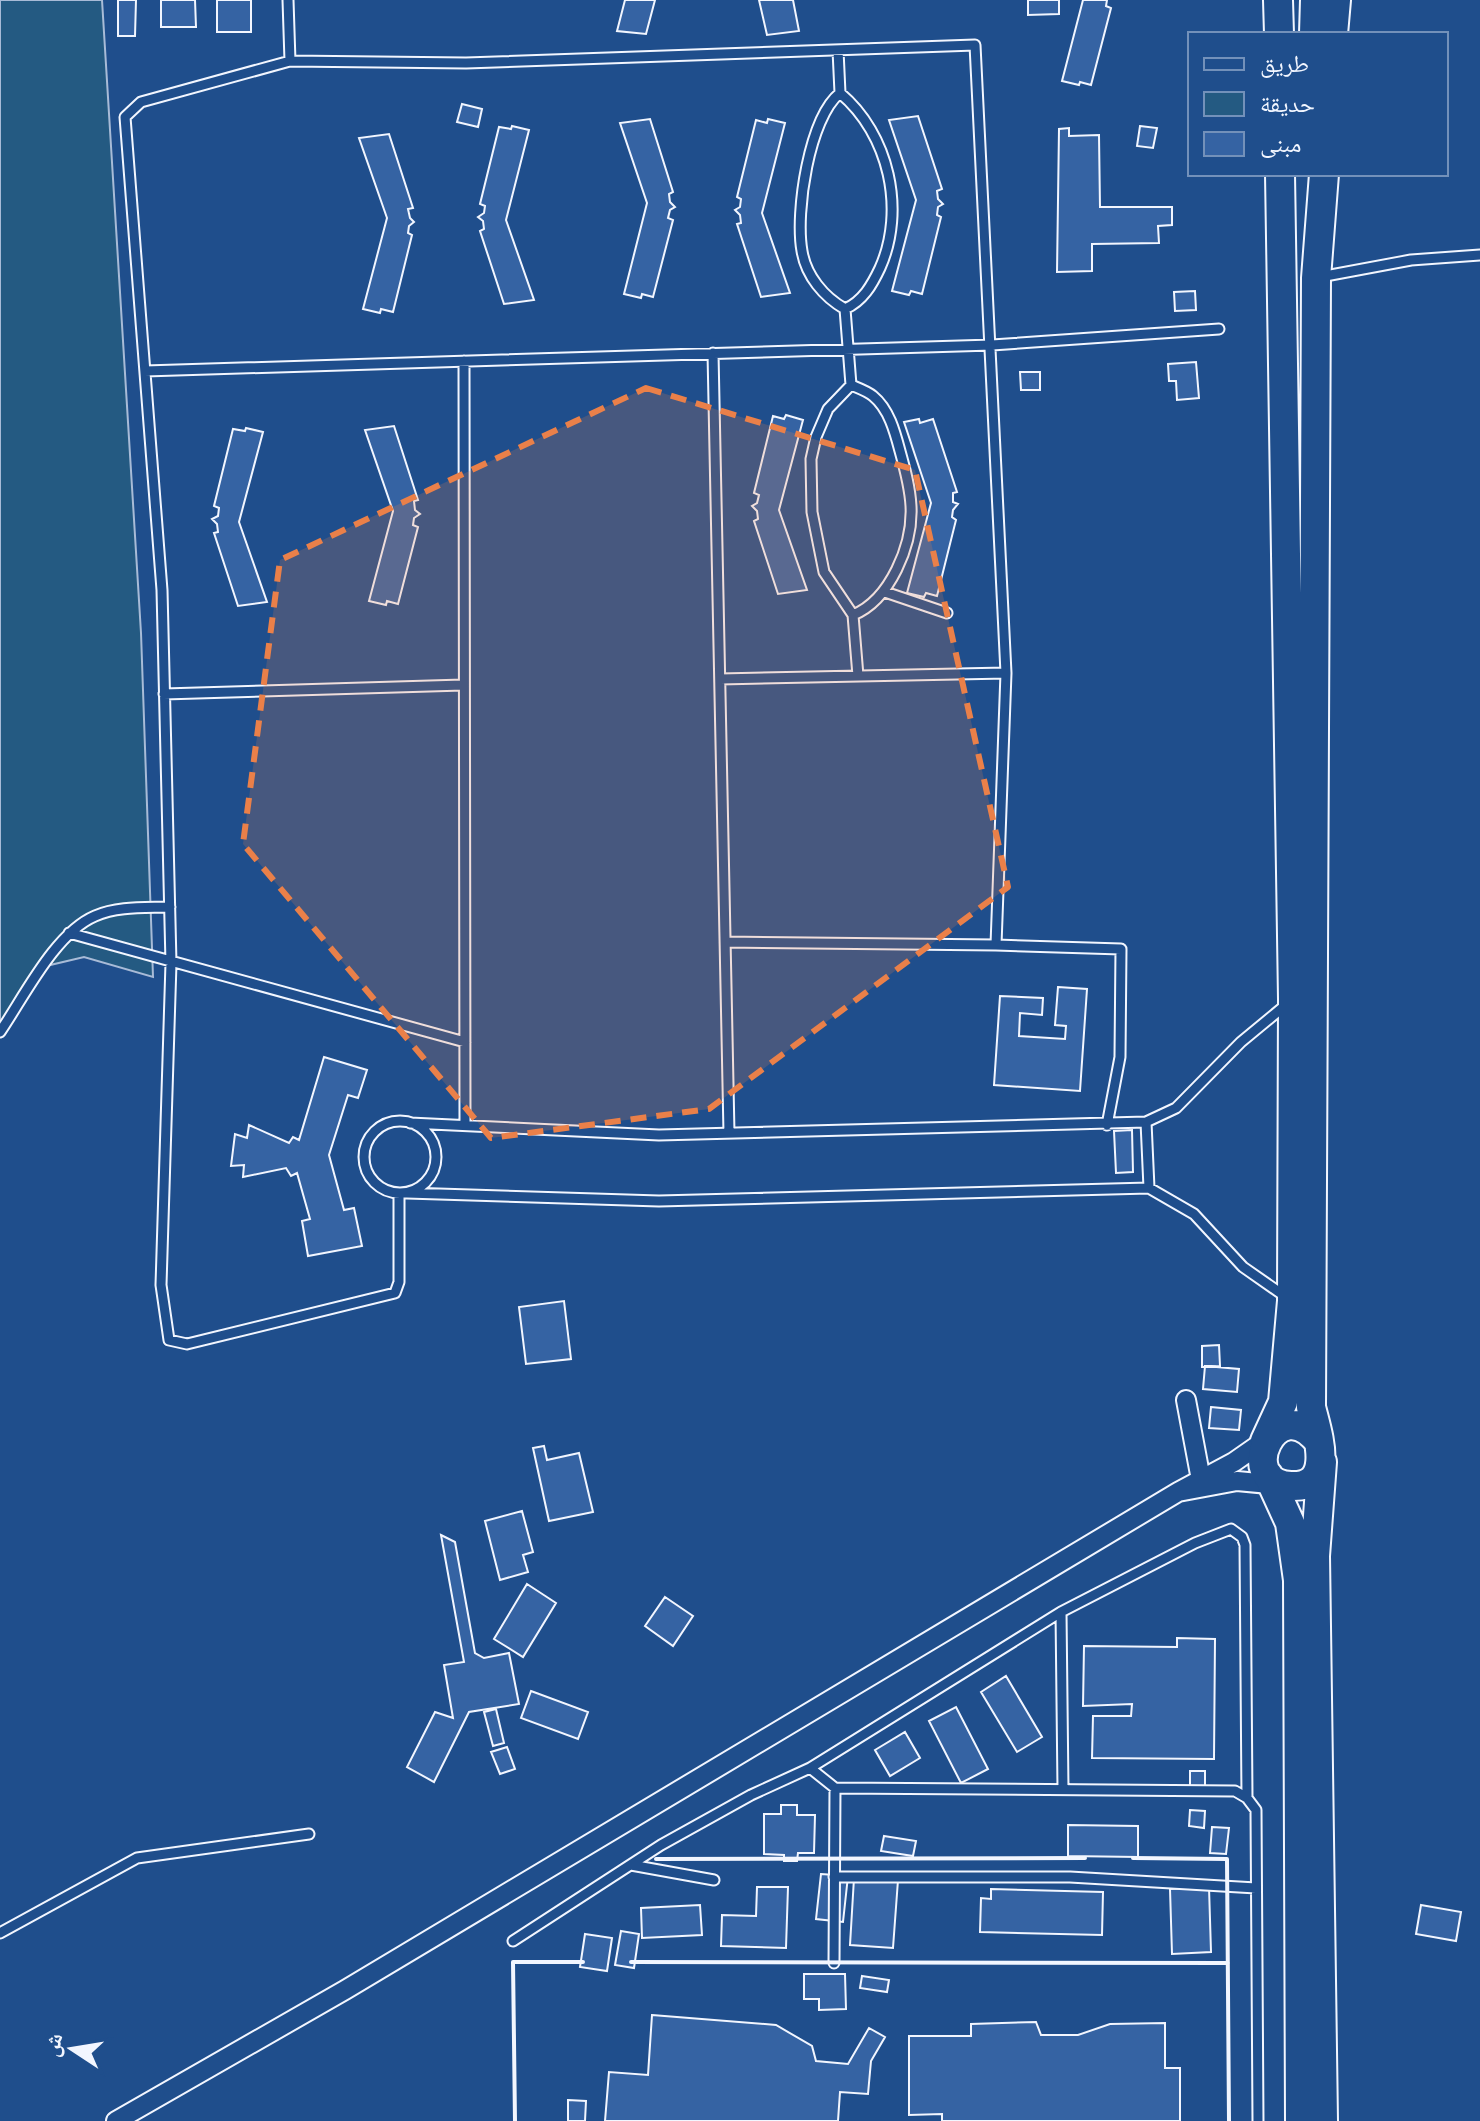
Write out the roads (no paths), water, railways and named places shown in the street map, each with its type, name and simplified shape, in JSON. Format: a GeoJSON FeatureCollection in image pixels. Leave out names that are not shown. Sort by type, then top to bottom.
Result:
{"type":"FeatureCollection","features":[{"type":"Feature","properties":{"kind":"main road"},"geometry":{"type":"LineString","coordinates":[[1278,0],[1279,32]]}},
{"type":"Feature","properties":{"kind":"main road"},"geometry":{"type":"LineString","coordinates":[[1300,32],[1302,0]]}},
{"type":"Feature","properties":{"kind":"main road"},"geometry":{"type":"LineString","coordinates":[[1314,32],[1315,0]]}},
{"type":"Feature","properties":{"kind":"main road"},"geometry":{"type":"LineString","coordinates":[[1333,32],[1336,0]]}},
{"type":"Feature","properties":{"kind":"main road"},"geometry":{"type":"LineString","coordinates":[[1280,176],[1293,999],[1292,1301],[1283,1402],[1266,1441],[1263,1466],[1275,1482],[1290,1523],[1298,1580],[1300,2121]]}},
{"type":"Feature","properties":{"kind":"main road"},"geometry":{"type":"LineString","coordinates":[[1281,294],[1290,247],[1294,176]]}},
{"type":"Feature","properties":{"kind":"main road"},"geometry":{"type":"LineString","coordinates":[[1309,176],[1310,241],[1316,278]]}},
{"type":"Feature","properties":{"kind":"main road"},"geometry":{"type":"LineString","coordinates":[[1323,2121],[1315,1556],[1320,1452],[1311,1407],[1316,278],[1324,176]]}},
{"type":"Feature","properties":{"kind":"main road"},"geometry":{"type":"LineString","coordinates":[[1266,1441],[1286,1427],[1295,1426],[1305,1429],[1320,1452],[1313,1479],[1294,1487],[1275,1482]]}},
{"type":"Feature","properties":{"kind":"street"},"geometry":{"type":"LineString","coordinates":[[1186,1400],[1201,1483]]}},
{"type":"Feature","properties":{"kind":"street"},"geometry":{"type":"LineString","coordinates":[[116,2121],[358,1982],[1178,1492],[1201,1483],[1266,1441]]}},
{"type":"Feature","properties":{"kind":"street"},"geometry":{"type":"LineString","coordinates":[[1201,1483],[1275,1482]]}},
{"type":"Feature","properties":{"kind":"lane"},"geometry":{"type":"LineString","coordinates":[[288,0],[290,61]]}},
{"type":"Feature","properties":{"kind":"lane"},"geometry":{"type":"LineString","coordinates":[[403,1193],[399,1282],[395,1293],[187,1344],[169,1340],[161,1285],[171,963],[162,590],[125,117],[141,102],[290,61],[466,63],[975,45],[1006,673],[996,945]]}},
{"type":"Feature","properties":{"kind":"lane"},"geometry":{"type":"LineString","coordinates":[[838,50],[840,93],[865,115],[875,135],[883,157],[894,220],[891,243],[872,285],[855,305],[845,309]]}},
{"type":"Feature","properties":{"kind":"lane"},"geometry":{"type":"LineString","coordinates":[[840,93],[828,103],[814,132],[800,228],[802,253],[808,270],[830,300],[845,309]]}},
{"type":"Feature","properties":{"kind":"lane"},"geometry":{"type":"LineString","coordinates":[[1316,278],[1411,260],[1480,255]]}},
{"type":"Feature","properties":{"kind":"lane"},"geometry":{"type":"LineString","coordinates":[[845,309],[851,385],[828,409],[816,437],[811,485],[816,545],[824,572],[853,615],[858,676]]}},
{"type":"Feature","properties":{"kind":"lane"},"geometry":{"type":"LineString","coordinates":[[145,371],[992,345],[1219,329]]}},
{"type":"Feature","properties":{"kind":"lane"},"geometry":{"type":"LineString","coordinates":[[713,353],[729,1133]]}},
{"type":"Feature","properties":{"kind":"lane"},"geometry":{"type":"LineString","coordinates":[[464,361],[465,1125]]}},
{"type":"Feature","properties":{"kind":"lane"},"geometry":{"type":"LineString","coordinates":[[851,385],[872,394],[886,411],[907,477],[911,509],[906,542],[885,592],[869,608],[853,615]]}},
{"type":"Feature","properties":{"kind":"lane"},"geometry":{"type":"LineString","coordinates":[[885,592],[947,613]]}},
{"type":"Feature","properties":{"kind":"lane"},"geometry":{"type":"LineString","coordinates":[[720,679],[1006,673]]}},
{"type":"Feature","properties":{"kind":"lane"},"geometry":{"type":"LineString","coordinates":[[164,694],[463,685]]}},
{"type":"Feature","properties":{"kind":"lane"},"geometry":{"type":"LineString","coordinates":[[0,1032],[69,933],[95,916],[119,909],[170,907]]}},
{"type":"Feature","properties":{"kind":"lane"},"geometry":{"type":"LineString","coordinates":[[69,933],[465,1042]]}},
{"type":"Feature","properties":{"kind":"lane"},"geometry":{"type":"LineString","coordinates":[[725,942],[1121,949],[1120,1057],[1107,1125]]}},
{"type":"Feature","properties":{"kind":"lane"},"geometry":{"type":"LineString","coordinates":[[1292,1301],[1243,1267],[1194,1214],[1149,1188],[659,1201],[403,1193],[380,1187],[372,1179],[366,1170],[366,1147],[370,1137],[388,1123],[659,1135],[1146,1122],[1176,1108],[1241,1042],[1293,999]]}},
{"type":"Feature","properties":{"kind":"lane"},"geometry":{"type":"LineString","coordinates":[[1146,1122],[1149,1188]]}},
{"type":"Feature","properties":{"kind":"lane"},"geometry":{"type":"LineString","coordinates":[[403,1193],[427,1181],[436,1159],[429,1136],[410,1123]]}},
{"type":"Feature","properties":{"kind":"lane"},"geometry":{"type":"LineString","coordinates":[[513,1941],[631,1865],[751,1795],[810,1768],[1061,1612],[1222,1531],[1236,1531],[1245,1545],[1247,1798]]}},
{"type":"Feature","properties":{"kind":"lane"},"geometry":{"type":"LineString","coordinates":[[1061,1612],[1063,1789]]}},
{"type":"Feature","properties":{"kind":"lane"},"geometry":{"type":"LineString","coordinates":[[810,1768],[835,1788],[1235,1791],[1247,1798],[1256,1810],[1258,2121]]}},
{"type":"Feature","properties":{"kind":"lane"},"geometry":{"type":"LineString","coordinates":[[834,1963],[835,1788]]}},
{"type":"Feature","properties":{"kind":"lane"},"geometry":{"type":"LineString","coordinates":[[0,1933],[137,1858],[309,1834]]}},
{"type":"Feature","properties":{"kind":"lane"},"geometry":{"type":"LineString","coordinates":[[631,1865],[714,1880]]}},
{"type":"Feature","properties":{"kind":"lane"},"geometry":{"type":"LineString","coordinates":[[834,1877],[1070,1877],[1256,1888]]}}]}
